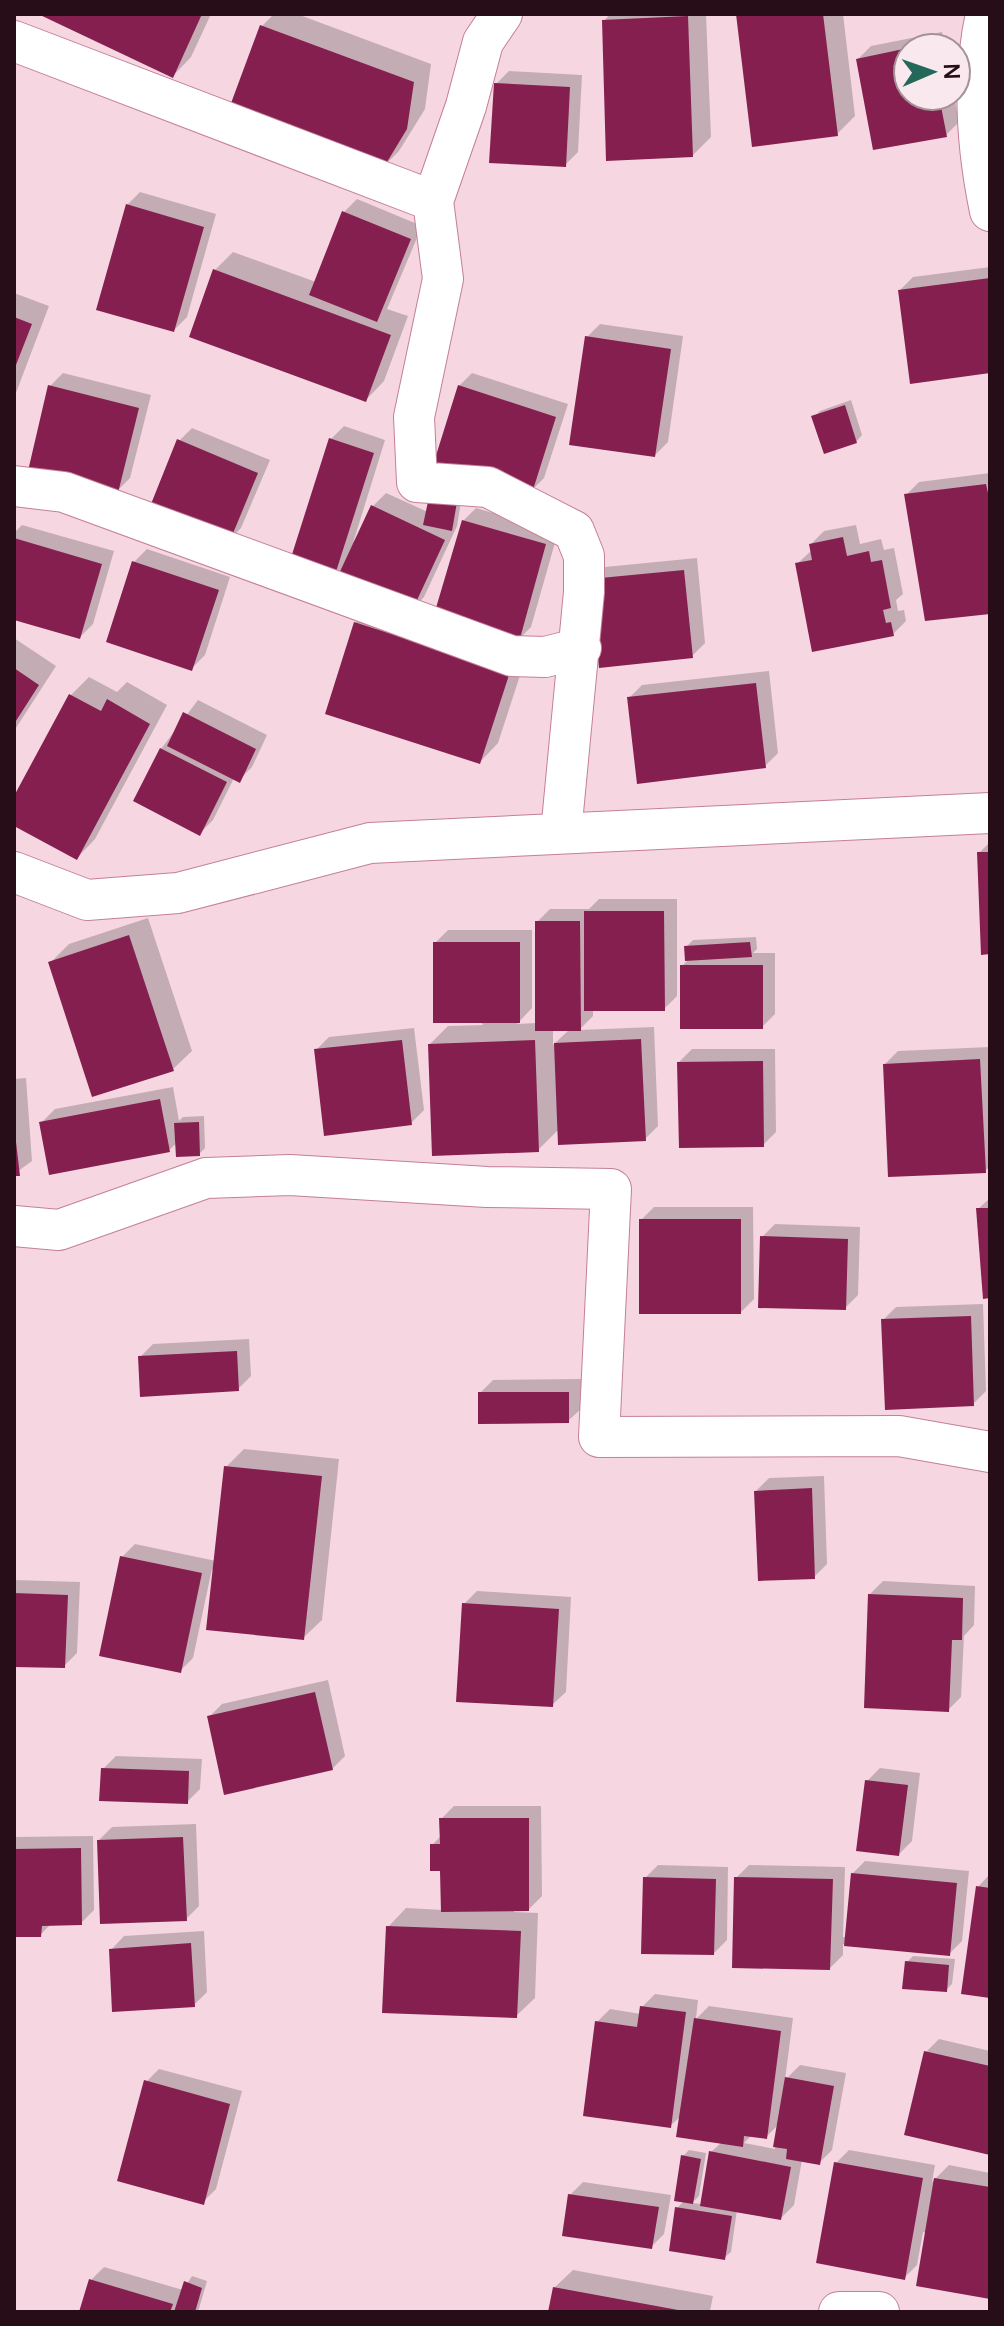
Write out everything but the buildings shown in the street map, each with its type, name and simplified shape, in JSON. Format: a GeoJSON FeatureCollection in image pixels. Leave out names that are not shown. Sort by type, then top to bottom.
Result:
{"type":"FeatureCollection","features":[{"type":"Feature","properties":{"kind":"street"},"geometry":{"type":"LineString","coordinates":[[502,14],[483,42],[466,106],[433,201],[443,279],[414,417],[417,482],[488,487],[574,531],[584,556],[581,648],[561,833]]}},
{"type":"Feature","properties":{"kind":"street"},"geometry":{"type":"LineString","coordinates":[[986,14],[979,43],[980,147],[990,211]]}},
{"type":"Feature","properties":{"kind":"street"},"geometry":{"type":"LineString","coordinates":[[14,41],[433,201]]}},
{"type":"Feature","properties":{"kind":"street"},"geometry":{"type":"LineString","coordinates":[[14,486],[64,492],[512,656],[545,657],[581,648]]}},
{"type":"Feature","properties":{"kind":"street"},"geometry":{"type":"LineString","coordinates":[[14,872],[87,900],[178,893],[370,843],[990,813]]}},
{"type":"Feature","properties":{"kind":"street"},"geometry":{"type":"LineString","coordinates":[[14,1226],[59,1230],[206,1178],[290,1175],[487,1187],[611,1189],[599,1437],[899,1436],[990,1452]]}},
{"type":"Feature","properties":{"kind":"street"},"geometry":{"type":"LineString","coordinates":[[839,2312],[879,2312]]}}]}
